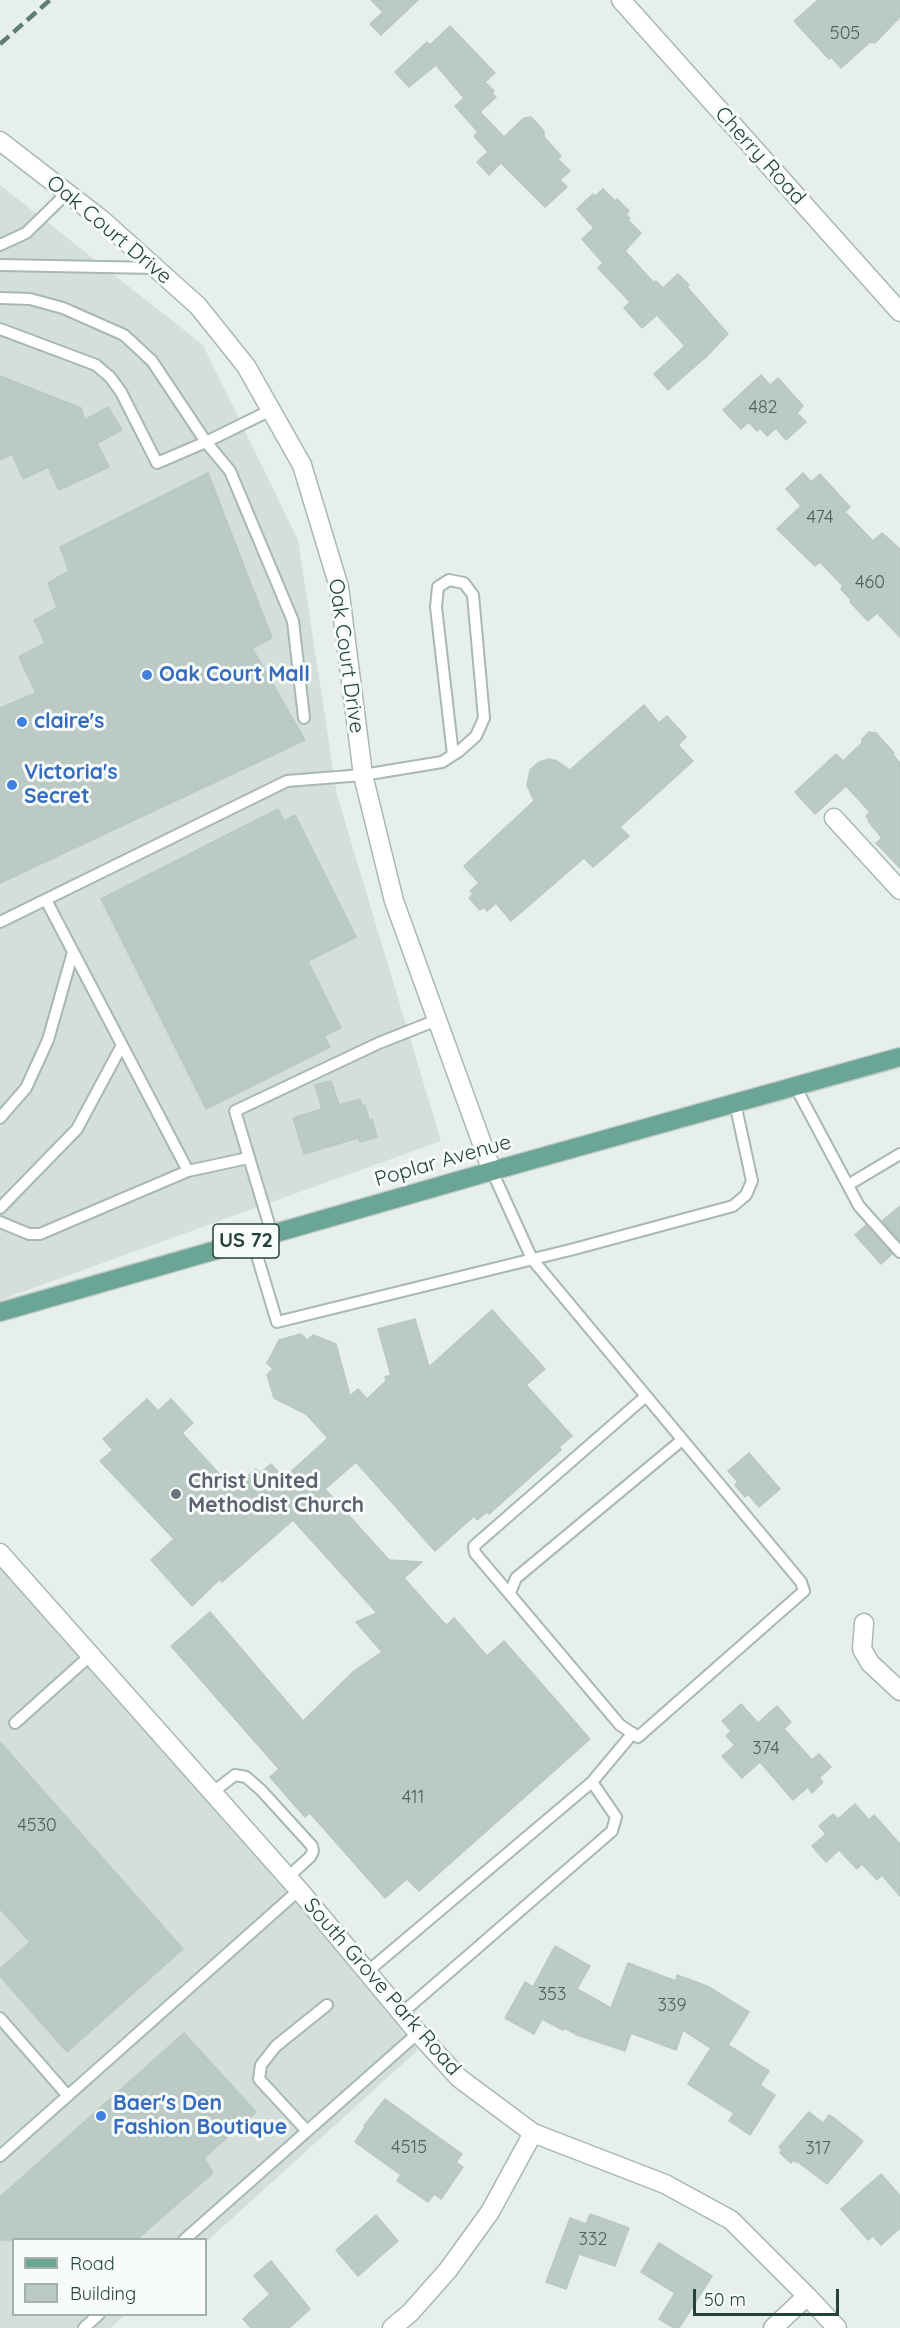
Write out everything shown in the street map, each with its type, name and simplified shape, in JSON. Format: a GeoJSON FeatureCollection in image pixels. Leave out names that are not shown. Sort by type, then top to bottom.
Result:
{"type":"FeatureCollection","features":[{"type":"Feature","properties":{"kind":"main road","name":"Poplar Avenue"},"geometry":{"type":"LineString","coordinates":[[0,1312],[492,1170],[900,1057]]}},
{"type":"Feature","properties":{"kind":"street","name":"Cherry Road"},"geometry":{"type":"LineString","coordinates":[[621,0],[900,312]]}},
{"type":"Feature","properties":{"kind":"street","name":"Oak Court Drive"},"geometry":{"type":"LineString","coordinates":[[0,141],[101,219],[198,306],[246,366],[302,465],[339,587],[363,775],[394,901],[492,1170]]}},
{"type":"Feature","properties":{"kind":"street"},"geometry":{"type":"LineString","coordinates":[[834,818],[900,890]]}},
{"type":"Feature","properties":{"kind":"street","name":"South Grove Park Road"},"geometry":{"type":"LineString","coordinates":[[0,1552],[213,1792],[459,2078],[533,2133],[665,2184],[730,2220],[837,2328]]}},
{"type":"Feature","properties":{"kind":"street"},"geometry":{"type":"LineString","coordinates":[[864,1623],[862,1649],[870,1664],[900,1691]]}},
{"type":"Feature","properties":{"kind":"street"},"geometry":{"type":"LineString","coordinates":[[392,2328],[410,2313],[454,2262],[490,2212],[533,2133]]}},
{"type":"Feature","properties":{"kind":"street"},"geometry":{"type":"LineString","coordinates":[[773,2328],[807,2296]]}},
{"type":"Feature","properties":{"kind":"lane"},"geometry":{"type":"LineString","coordinates":[[0,245],[26,233],[67,193]]}},
{"type":"Feature","properties":{"kind":"lane"},"geometry":{"type":"LineString","coordinates":[[0,265],[155,267]]}},
{"type":"Feature","properties":{"kind":"lane"},"geometry":{"type":"LineString","coordinates":[[0,298],[30,299],[52,305],[124,335],[152,361],[206,442],[230,471],[293,621],[304,718]]}},
{"type":"Feature","properties":{"kind":"lane"},"geometry":{"type":"LineString","coordinates":[[0,330],[96,365],[110,377],[121,392],[157,463],[271,410]]}},
{"type":"Feature","properties":{"kind":"lane"},"geometry":{"type":"LineString","coordinates":[[0,922],[287,781],[363,775],[442,762],[453,755],[476,736],[484,718],[474,595],[464,583],[449,580],[438,587],[436,607],[453,755]]}},
{"type":"Feature","properties":{"kind":"lane"},"geometry":{"type":"LineString","coordinates":[[46,900],[188,1172]]}},
{"type":"Feature","properties":{"kind":"lane"},"geometry":{"type":"LineString","coordinates":[[0,1118],[26,1088],[48,1040],[73,952]]}},
{"type":"Feature","properties":{"kind":"lane"},"geometry":{"type":"LineString","coordinates":[[272,1234],[235,1111],[385,1040],[438,1020]]}},
{"type":"Feature","properties":{"kind":"lane"},"geometry":{"type":"LineString","coordinates":[[0,1208],[77,1129],[122,1045]]}},
{"type":"Feature","properties":{"kind":"lane"},"geometry":{"type":"LineString","coordinates":[[795,1086],[859,1206],[900,1252]]}},
{"type":"Feature","properties":{"kind":"lane"},"geometry":{"type":"LineString","coordinates":[[252,1239],[277,1322],[532,1259],[733,1206],[746,1196],[752,1181],[735,1103]]}},
{"type":"Feature","properties":{"kind":"lane"},"geometry":{"type":"LineString","coordinates":[[848,1185],[900,1154]]}},
{"type":"Feature","properties":{"kind":"lane"},"geometry":{"type":"LineString","coordinates":[[0,1222],[29,1234],[40,1234],[188,1172],[248,1158]]}},
{"type":"Feature","properties":{"kind":"lane"},"geometry":{"type":"LineString","coordinates":[[492,1170],[532,1259],[801,1582],[804,1591],[638,1737],[620,1725],[475,1552],[474,1545],[646,1396]]}},
{"type":"Feature","properties":{"kind":"lane"},"geometry":{"type":"LineString","coordinates":[[510,1593],[516,1578],[682,1440]]}},
{"type":"Feature","properties":{"kind":"lane"},"geometry":{"type":"LineString","coordinates":[[15,1723],[92,1654]]}},
{"type":"Feature","properties":{"kind":"lane"},"geometry":{"type":"LineString","coordinates":[[367,1972],[592,1782],[633,1733]]}},
{"type":"Feature","properties":{"kind":"lane"},"geometry":{"type":"LineString","coordinates":[[0,2156],[68,2096],[293,1884],[310,1857],[313,1851],[312,1846],[261,1790],[246,1777],[235,1775],[213,1792]]}},
{"type":"Feature","properties":{"kind":"lane"},"geometry":{"type":"LineString","coordinates":[[402,2013],[612,1831],[616,1817],[592,1782]]}},
{"type":"Feature","properties":{"kind":"lane"},"geometry":{"type":"LineString","coordinates":[[307,2131],[259,2079],[261,2065],[276,2046],[327,2005]]}},
{"type":"Feature","properties":{"kind":"lane"},"geometry":{"type":"LineString","coordinates":[[0,2018],[68,2096]]}},
{"type":"Feature","properties":{"kind":"lane"},"geometry":{"type":"LineString","coordinates":[[186,2238],[418,2033]]}},
{"type":"Feature","properties":{"kind":"lane"},"geometry":{"type":"LineString","coordinates":[[84,2328],[97,2316]]}},
{"type":"Feature","properties":{"kind":"shaded area"},"geometry":{"type":"Polygon","coordinates":[[[0,185],[203,345],[298,540],[337,795],[441,1141],[0,1300],[0,185]]]}},
{"type":"Feature","properties":{"kind":"shaded area"},"geometry":{"type":"Polygon","coordinates":[[[0,1544],[418,2050],[207,2241],[207,2238],[12,2238],[12,2316],[124,2316],[110,2328],[0,2328],[0,1544]]]}},
{"type":"Feature","properties":{"kind":"building"},"geometry":{"type":"Polygon","coordinates":[[[371,0],[418,0],[381,35],[370,24],[383,12],[371,0]]]}},
{"type":"Feature","properties":{"kind":"building"},"geometry":{"type":"Polygon","coordinates":[[[818,0],[900,0],[900,17],[875,43],[870,42],[841,68],[831,57],[829,59],[794,21],[818,0]]]}},
{"type":"Feature","properties":{"kind":"building"},"geometry":{"type":"Polygon","coordinates":[[[450,26],[495,73],[485,82],[494,91],[492,93],[496,97],[480,112],[504,137],[524,118],[531,117],[544,131],[544,137],[561,156],[558,159],[570,171],[560,180],[567,187],[545,207],[501,163],[489,175],[477,162],[488,152],[474,136],[478,132],[455,106],[464,98],[436,65],[409,87],[395,72],[427,42],[430,45],[450,26]]]}},
{"type":"Feature","properties":{"kind":"building"},"geometry":{"type":"Polygon","coordinates":[[[603,189],[629,211],[626,214],[630,218],[628,220],[641,233],[625,251],[654,283],[656,281],[663,288],[678,274],[728,334],[668,390],[654,374],[685,346],[657,315],[642,328],[624,308],[630,302],[598,268],[603,263],[582,239],[594,228],[577,209],[593,194],[595,196],[603,189]]]}},
{"type":"Feature","properties":{"kind":"building"},"geometry":{"type":"Polygon","coordinates":[[[761,375],[770,385],[778,378],[803,406],[797,413],[806,422],[786,440],[776,428],[767,436],[760,428],[757,431],[749,422],[741,429],[723,410],[761,375]]]}},
{"type":"Feature","properties":{"kind":"building"},"geometry":{"type":"Polygon","coordinates":[[[0,376],[81,408],[85,420],[108,407],[122,430],[97,443],[109,467],[59,490],[48,467],[23,479],[12,454],[0,460],[0,376]]]}},
{"type":"Feature","properties":{"kind":"building","name":"Oak Court Mall"},"geometry":{"type":"Polygon","coordinates":[[[208,473],[272,638],[252,648],[305,740],[0,883],[0,708],[36,693],[19,657],[45,643],[34,620],[57,608],[48,583],[69,571],[60,547],[208,473]]]}},
{"type":"Feature","properties":{"kind":"building"},"geometry":{"type":"Polygon","coordinates":[[[803,473],[811,482],[820,474],[850,507],[845,512],[873,541],[882,533],[900,549],[900,637],[877,613],[868,621],[850,602],[851,600],[841,589],[843,586],[820,562],[815,566],[777,529],[801,506],[786,489],[803,473]]]}},
{"type":"Feature","properties":{"kind":"building"},"geometry":{"type":"Polygon","coordinates":[[[644,705],[659,723],[667,716],[686,737],[678,745],[693,761],[620,827],[629,836],[593,867],[584,858],[511,921],[496,903],[487,911],[484,907],[480,910],[469,898],[473,894],[470,891],[479,883],[464,866],[534,801],[527,785],[530,770],[539,762],[549,759],[557,761],[570,770],[644,705]]]}},
{"type":"Feature","properties":{"kind":"building"},"geometry":{"type":"Polygon","coordinates":[[[869,732],[876,733],[900,763],[900,868],[876,843],[882,838],[868,821],[866,816],[870,812],[846,786],[815,814],[795,792],[836,754],[843,761],[862,743],[862,739],[869,732]]]}},
{"type":"Feature","properties":{"kind":"building"},"geometry":{"type":"Polygon","coordinates":[[[278,809],[284,821],[295,815],[356,937],[308,961],[341,1028],[324,1036],[330,1047],[206,1109],[101,899],[278,809]]]}},
{"type":"Feature","properties":{"kind":"building"},"geometry":{"type":"Polygon","coordinates":[[[331,1081],[339,1105],[360,1099],[362,1106],[365,1105],[377,1137],[360,1142],[358,1138],[304,1154],[293,1118],[322,1109],[315,1085],[331,1081]]]}},
{"type":"Feature","properties":{"kind":"building"},"geometry":{"type":"Polygon","coordinates":[[[900,1206],[900,1241],[882,1221],[900,1206]]]}},
{"type":"Feature","properties":{"kind":"building"},"geometry":{"type":"Polygon","coordinates":[[[866,1225],[892,1254],[881,1264],[855,1235],[866,1225]]]}},
{"type":"Feature","properties":{"kind":"building"},"geometry":{"type":"Polygon","coordinates":[[[492,1310],[545,1369],[526,1385],[572,1436],[559,1447],[561,1450],[489,1514],[487,1512],[477,1520],[474,1516],[435,1551],[356,1462],[325,1489],[389,1560],[422,1562],[404,1578],[443,1622],[447,1625],[454,1618],[487,1656],[504,1641],[590,1739],[419,1891],[407,1879],[385,1898],[310,1813],[305,1817],[270,1777],[279,1769],[171,1646],[210,1612],[303,1721],[354,1671],[382,1652],[356,1622],[377,1613],[293,1520],[222,1582],[220,1579],[192,1606],[151,1560],[174,1539],[100,1461],[113,1450],[103,1439],[147,1399],[158,1411],[171,1399],[193,1423],[182,1433],[233,1489],[256,1469],[260,1473],[271,1464],[284,1478],[328,1438],[306,1414],[274,1398],[267,1375],[273,1369],[267,1363],[279,1340],[301,1334],[307,1340],[313,1335],[336,1344],[350,1396],[358,1389],[367,1399],[386,1381],[385,1377],[391,1375],[378,1329],[415,1319],[429,1367],[492,1310]]]}},
{"type":"Feature","properties":{"kind":"building"},"geometry":{"type":"Polygon","coordinates":[[[749,1453],[780,1489],[759,1507],[748,1494],[745,1497],[735,1485],[738,1482],[728,1471],[749,1453]]]}},
{"type":"Feature","properties":{"kind":"building"},"geometry":{"type":"Polygon","coordinates":[[[741,1704],[758,1723],[777,1706],[791,1722],[784,1729],[812,1760],[819,1754],[831,1767],[819,1778],[823,1782],[812,1793],[808,1787],[793,1800],[760,1762],[742,1778],[722,1756],[735,1745],[726,1736],[731,1731],[722,1721],[741,1704]]]}},
{"type":"Feature","properties":{"kind":"building"},"geometry":{"type":"Polygon","coordinates":[[[0,1742],[183,1949],[67,2052],[0,1976],[0,1969],[30,1942],[0,1909],[0,1742]]]}},
{"type":"Feature","properties":{"kind":"building"},"geometry":{"type":"Polygon","coordinates":[[[855,1804],[869,1820],[874,1815],[900,1844],[900,1896],[882,1875],[877,1880],[862,1864],[857,1869],[839,1850],[826,1862],[812,1846],[826,1834],[819,1826],[833,1814],[838,1819],[855,1804]]]}},
{"type":"Feature","properties":{"kind":"building"},"geometry":{"type":"Polygon","coordinates":[[[555,1946],[590,1966],[577,1989],[611,2008],[628,1963],[676,1981],[677,1975],[707,1986],[749,2012],[728,2045],[769,2071],[760,2085],[775,2095],[750,2135],[729,2121],[734,2113],[688,2084],[711,2048],[683,2030],[676,2050],[631,2033],[625,2051],[577,2035],[565,2028],[563,2030],[542,2019],[534,2034],[505,2018],[525,1982],[533,1987],[555,1946]]]}},
{"type":"Feature","properties":{"kind":"building"},"geometry":{"type":"Polygon","coordinates":[[[184,2033],[256,2112],[204,2158],[213,2173],[138,2238],[12,2238],[12,2240],[0,2240],[0,2197],[184,2033]]]}},
{"type":"Feature","properties":{"kind":"building"},"geometry":{"type":"Polygon","coordinates":[[[385,2099],[462,2154],[456,2162],[463,2167],[441,2199],[434,2194],[428,2202],[397,2181],[401,2175],[355,2142],[385,2099]]]}},
{"type":"Feature","properties":{"kind":"building"},"geometry":{"type":"Polygon","coordinates":[[[809,2112],[823,2123],[829,2115],[863,2141],[827,2184],[798,2162],[793,2160],[791,2163],[780,2153],[782,2150],[779,2147],[809,2112]]]}},
{"type":"Feature","properties":{"kind":"building"},"geometry":{"type":"Polygon","coordinates":[[[881,2174],[900,2196],[900,2228],[881,2245],[873,2236],[868,2240],[841,2209],[881,2174]]]}},
{"type":"Feature","properties":{"kind":"building"},"geometry":{"type":"Polygon","coordinates":[[[590,2214],[629,2228],[615,2266],[579,2254],[566,2289],[546,2282],[570,2218],[586,2224],[590,2214]]]}},
{"type":"Feature","properties":{"kind":"building"},"geometry":{"type":"Polygon","coordinates":[[[376,2215],[398,2241],[358,2276],[336,2250],[376,2215]]]}},
{"type":"Feature","properties":{"kind":"building"},"geometry":{"type":"Polygon","coordinates":[[[659,2243],[712,2276],[679,2328],[674,2328],[659,2319],[675,2293],[641,2272],[659,2243]]]}},
{"type":"Feature","properties":{"kind":"building"},"geometry":{"type":"Polygon","coordinates":[[[271,2261],[310,2309],[289,2328],[251,2328],[243,2319],[270,2294],[254,2276],[271,2261]]]}},
{"type":"Feature","properties":{"kind":"railway"},"geometry":{"type":"LineString","coordinates":[[0,44],[50,0]]}},
{"type":"Feature","properties":{"kind":"place","name":"Oak Court Mall"},"geometry":{"type":"Point","coordinates":[147,675]}},
{"type":"Feature","properties":{"kind":"place","name":"claire's"},"geometry":{"type":"Point","coordinates":[22,722]}},
{"type":"Feature","properties":{"kind":"place","name":"Victoria's Secret"},"geometry":{"type":"Point","coordinates":[12,785]}},
{"type":"Feature","properties":{"kind":"place","name":"Christ United Methodist Church"},"geometry":{"type":"Point","coordinates":[176,1494]}},
{"type":"Feature","properties":{"kind":"place","name":"Baer's Den Fashion Boutique"},"geometry":{"type":"Point","coordinates":[101,2116]}}]}
